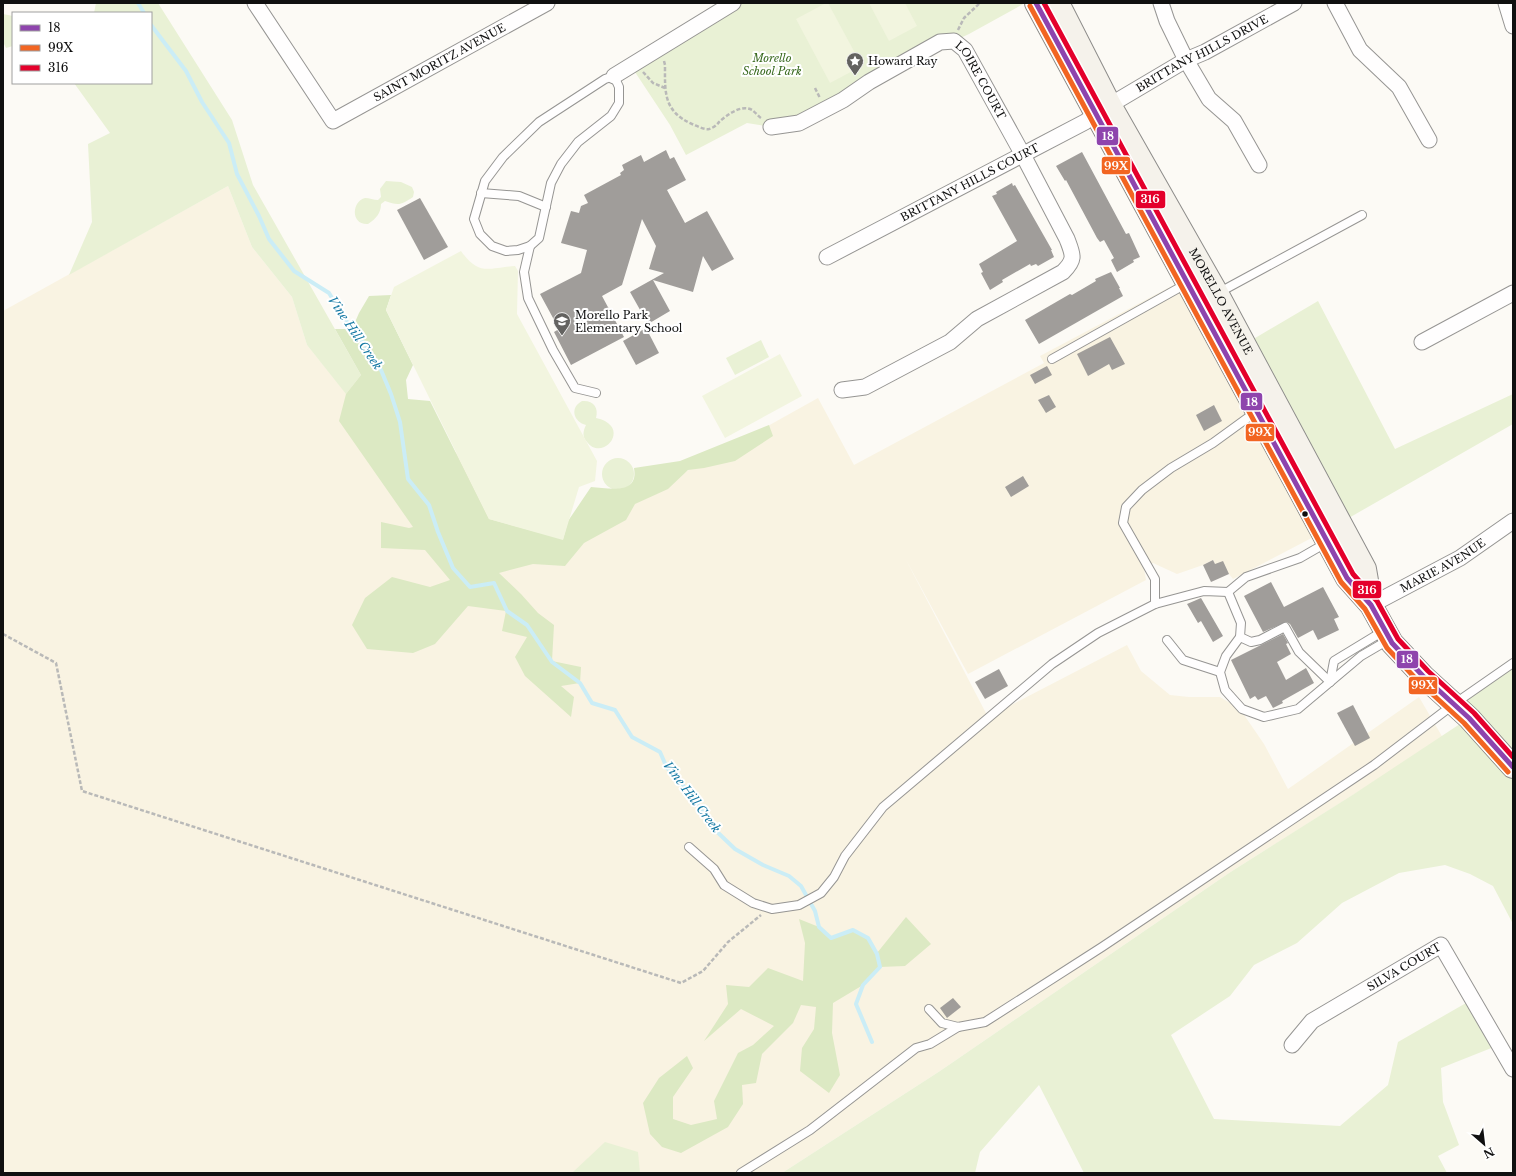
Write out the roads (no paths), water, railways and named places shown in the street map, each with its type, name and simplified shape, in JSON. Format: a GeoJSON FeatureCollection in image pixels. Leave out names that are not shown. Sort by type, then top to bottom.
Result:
{"type":"FeatureCollection","features":[{"type":"Feature","properties":{"kind":"street","name":"SAINT MORITZ AVENUE"},"geometry":{"type":"LineString","coordinates":[[255,3],[333,121],[547,3]]}},
{"type":"Feature","properties":{"kind":"street"},"geometry":{"type":"LineString","coordinates":[[614,76],[732,3]]}},
{"type":"Feature","properties":{"kind":"street","name":"MORELLO AVENUE"},"geometry":{"type":"LineString","coordinates":[[1036,3],[1206,273],[1217,293],[1328,542],[1348,578],[1371,605],[1392,643],[1423,676],[1469,718],[1513,767]]}},
{"type":"Feature","properties":{"kind":"street","name":"MORELLO AVENUE"},"geometry":{"type":"LineString","coordinates":[[1058,3],[1103,110],[1187,283],[1266,405],[1365,569],[1371,605]]}},
{"type":"Feature","properties":{"kind":"street"},"geometry":{"type":"LineString","coordinates":[[1161,3],[1167,21],[1186,60],[1209,99],[1234,120],[1260,165]]}},
{"type":"Feature","properties":{"kind":"street","name":"BRITTANY HILLS DRIVE"},"geometry":{"type":"LineString","coordinates":[[1103,110],[1186,60],[1205,52],[1294,3]]}},
{"type":"Feature","properties":{"kind":"street"},"geometry":{"type":"LineString","coordinates":[[1335,3],[1360,50],[1399,87],[1429,140]]}},
{"type":"Feature","properties":{"kind":"street"},"geometry":{"type":"LineString","coordinates":[[1506,3],[1513,26]]}},
{"type":"Feature","properties":{"kind":"street","name":"LOIRE COURT"},"geometry":{"type":"LineString","coordinates":[[771,126],[799,123],[843,100],[869,82],[940,42],[954,41],[965,50],[1023,155],[1067,239],[1072,254],[1071,264],[1063,272],[977,319],[950,342],[865,387],[842,390]]}},
{"type":"Feature","properties":{"kind":"street","name":"BRITTANY HILLS COURT"},"geometry":{"type":"LineString","coordinates":[[827,257],[1085,122],[1103,110]]}},
{"type":"Feature","properties":{"kind":"street"},"geometry":{"type":"LineString","coordinates":[[1422,342],[1513,293]]}},
{"type":"Feature","properties":{"kind":"street","name":"MARIE AVENUE"},"geometry":{"type":"LineString","coordinates":[[1371,605],[1460,558],[1513,522]]}},
{"type":"Feature","properties":{"kind":"street","name":"SILVA COURT"},"geometry":{"type":"LineString","coordinates":[[1292,1045],[1312,1021],[1441,946],[1513,1069]]}},
{"type":"Feature","properties":{"kind":"lane"},"geometry":{"type":"LineString","coordinates":[[614,76],[619,87],[619,103],[611,116],[578,142],[561,164],[552,183],[539,238],[530,246],[518,250],[506,251],[492,246],[480,234],[474,219],[485,181],[503,157],[539,122],[605,79],[614,76]]}},
{"type":"Feature","properties":{"kind":"lane"},"geometry":{"type":"LineString","coordinates":[[481,193],[519,196],[546,207]]}},
{"type":"Feature","properties":{"kind":"lane"},"geometry":{"type":"LineString","coordinates":[[1217,293],[1362,215]]}},
{"type":"Feature","properties":{"kind":"lane"},"geometry":{"type":"LineString","coordinates":[[530,246],[524,272],[528,298],[553,350],[575,388],[596,393]]}},
{"type":"Feature","properties":{"kind":"lane"},"geometry":{"type":"LineString","coordinates":[[1052,359],[1206,273]]}},
{"type":"Feature","properties":{"kind":"lane"},"geometry":{"type":"LineString","coordinates":[[1154,604],[1156,579],[1123,523],[1126,507],[1142,490],[1171,468],[1213,443],[1266,405]]}},
{"type":"Feature","properties":{"kind":"lane"},"geometry":{"type":"LineString","coordinates":[[689,847],[714,869],[724,885],[753,903],[769,909],[799,905],[821,893],[834,877],[845,856],[883,807],[1052,664],[1098,633],[1154,604],[1204,591],[1228,592],[1246,577],[1300,558],[1328,542]]}},
{"type":"Feature","properties":{"kind":"lane"},"geometry":{"type":"LineString","coordinates":[[1228,592],[1242,623],[1240,637],[1226,656],[1220,672],[1225,690],[1242,709],[1264,717],[1298,709],[1387,634]]}},
{"type":"Feature","properties":{"kind":"lane"},"geometry":{"type":"LineString","coordinates":[[1240,637],[1251,642],[1260,640],[1285,627],[1299,652],[1330,682]]}},
{"type":"Feature","properties":{"kind":"lane"},"geometry":{"type":"LineString","coordinates":[[1330,682],[1334,661],[1387,634]]}},
{"type":"Feature","properties":{"kind":"lane"},"geometry":{"type":"LineString","coordinates":[[1167,640],[1183,660],[1220,672]]}},
{"type":"Feature","properties":{"kind":"lane"},"geometry":{"type":"LineString","coordinates":[[741,1173],[810,1130],[916,1048],[930,1044],[958,1027],[985,1022],[1102,947],[1374,765],[1454,704],[1513,663]]}},
{"type":"Feature","properties":{"kind":"lane"},"geometry":{"type":"LineString","coordinates":[[928,1009],[942,1023],[958,1027]]}},
{"type":"Feature","properties":{"kind":"waterway","name":"Vine Hill Creek"},"geometry":{"type":"LineString","coordinates":[[138,3],[143,12]]}},
{"type":"Feature","properties":{"kind":"waterway","name":"Vine Hill Creek"},"geometry":{"type":"LineString","coordinates":[[152,26],[186,71],[202,102],[229,143],[237,174],[269,239],[294,271],[329,293],[347,322],[369,350],[381,370],[400,422],[408,479],[429,505],[438,532],[453,568],[470,587],[494,583],[507,611],[527,625],[552,662],[580,683],[592,703],[615,710],[632,737],[660,752],[667,768],[692,795],[712,827],[735,849],[763,865],[789,876],[801,886],[815,911],[819,927],[831,938],[853,930],[868,938],[877,954],[880,967],[863,985],[856,1004],[872,1042]]}},
{"type":"Feature","properties":{"kind":"place","name":"Howard Ray"},"geometry":{"type":"Point","coordinates":[855,76]}},
{"type":"Feature","properties":{"kind":"place","name":"Morello Park Elementary School"},"geometry":{"type":"Point","coordinates":[562,336]}},
{"type":"Feature","properties":{"kind":"park label","name":"Morello School Park"},"geometry":{"type":"Point","coordinates":[772,64]}}]}
